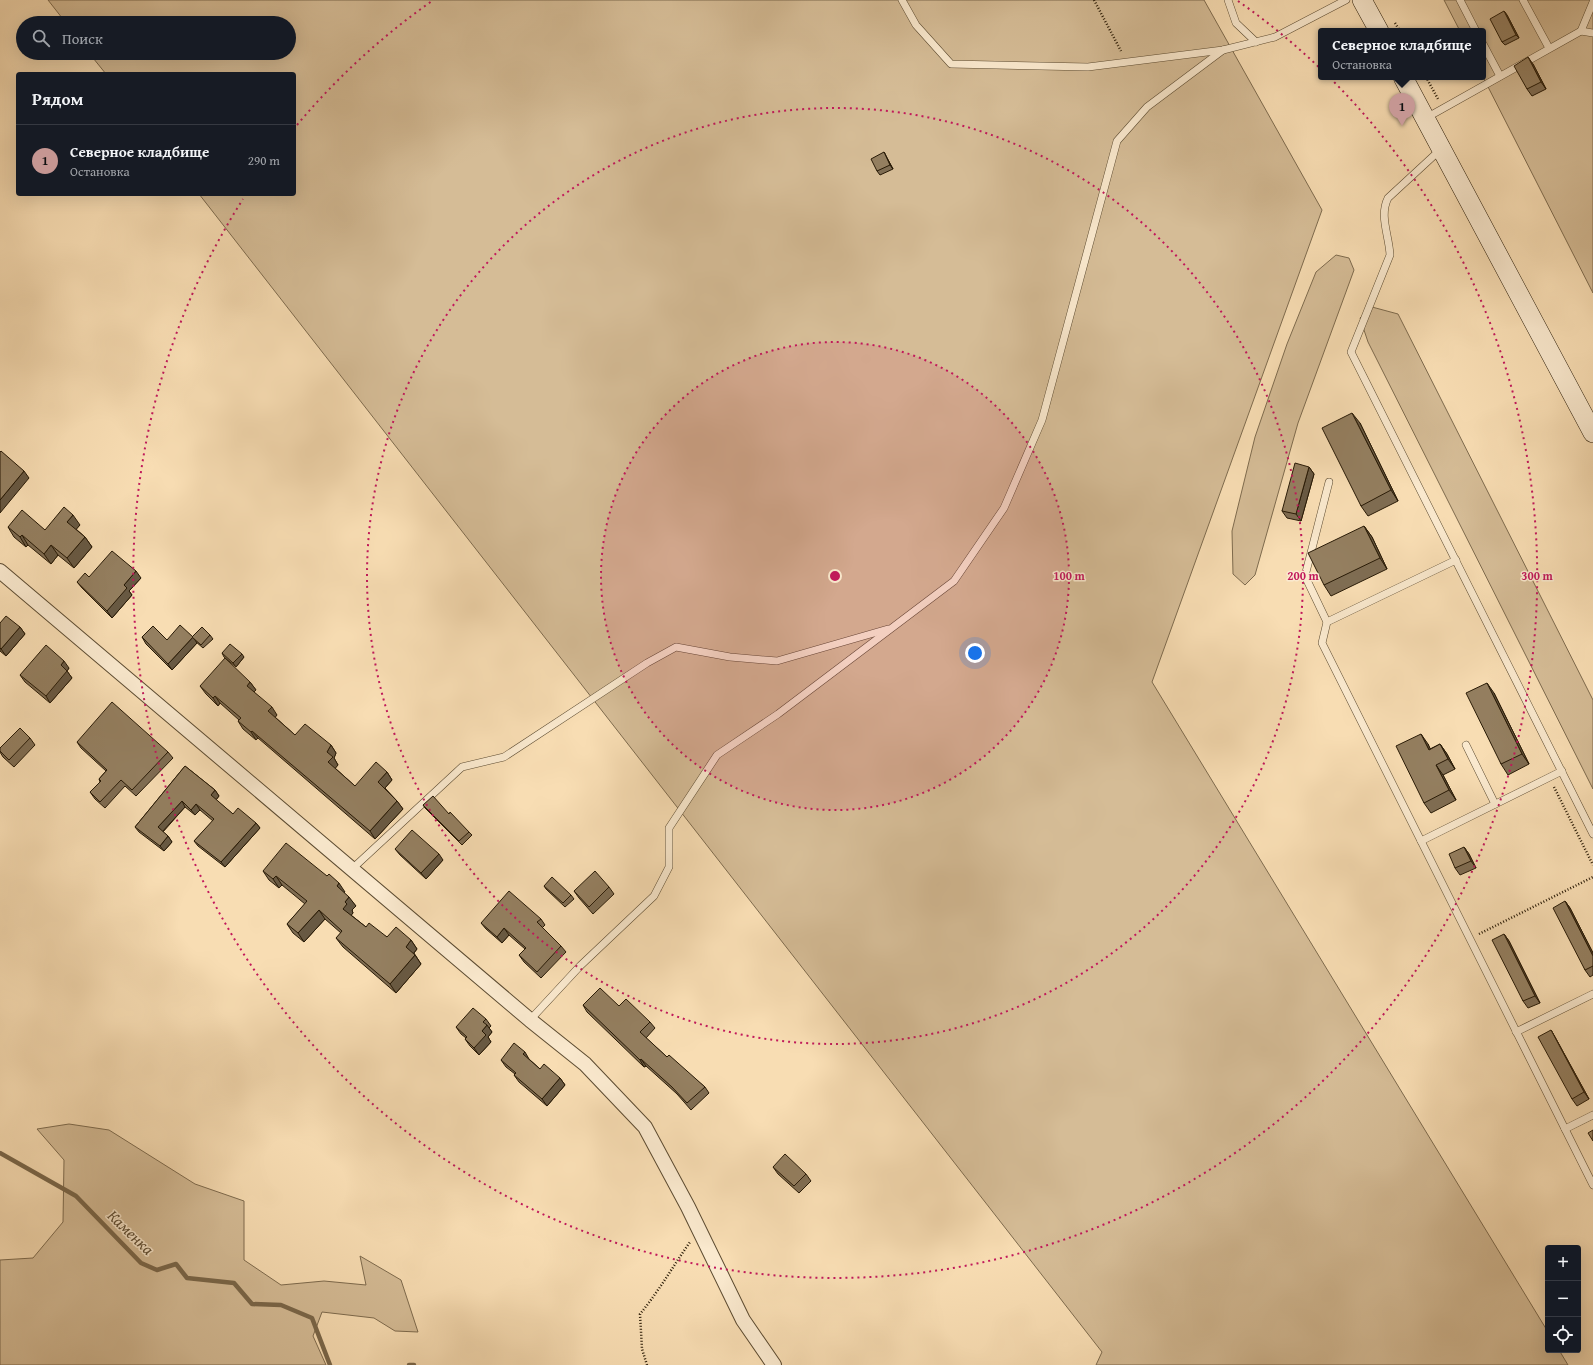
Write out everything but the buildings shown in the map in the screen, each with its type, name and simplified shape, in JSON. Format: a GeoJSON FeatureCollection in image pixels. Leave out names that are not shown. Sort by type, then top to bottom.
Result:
{"type":"FeatureCollection","features":[{"type":"Feature","properties":{"kind":"main road"},"geometry":{"type":"LineString","coordinates":[[1362,0],[1376,28]]}},
{"type":"Feature","properties":{"kind":"main road"},"geometry":{"type":"LineString","coordinates":[[1405,80],[1593,433]]}},
{"type":"Feature","properties":{"kind":"street"},"geometry":{"type":"LineString","coordinates":[[0,571],[530,1020],[585,1064],[645,1127],[699,1230],[743,1320],[774,1365]]}},
{"type":"Feature","properties":{"kind":"lane"},"geometry":{"type":"LineString","coordinates":[[902,0],[916,25],[951,64],[1088,67],[1223,50],[1256,42],[1275,37],[1291,30],[1346,0]]}},
{"type":"Feature","properties":{"kind":"lane"},"geometry":{"type":"LineString","coordinates":[[1228,0],[1236,23],[1256,42]]}},
{"type":"Feature","properties":{"kind":"lane"},"geometry":{"type":"LineString","coordinates":[[1460,0],[1474,28]]}},
{"type":"Feature","properties":{"kind":"lane"},"geometry":{"type":"LineString","coordinates":[[1523,0],[1549,48]]}},
{"type":"Feature","properties":{"kind":"lane"},"geometry":{"type":"LineString","coordinates":[[1581,31],[1593,2]]}},
{"type":"Feature","properties":{"kind":"lane"},"geometry":{"type":"LineString","coordinates":[[1426,118],[1581,31],[1593,33]]}},
{"type":"Feature","properties":{"kind":"lane"},"geometry":{"type":"LineString","coordinates":[[530,1020],[580,966],[654,896],[669,866],[669,828],[717,755],[778,714],[954,581],[1004,508],[1042,420],[1117,141],[1147,108],[1223,50]]}},
{"type":"Feature","properties":{"kind":"lane"},"geometry":{"type":"LineString","coordinates":[[1486,50],[1500,76]]}},
{"type":"Feature","properties":{"kind":"lane"},"geometry":{"type":"LineString","coordinates":[[1442,148],[1399,187],[1388,198],[1384,205],[1384,221],[1389,241],[1390,255],[1351,352],[1593,834]]}},
{"type":"Feature","properties":{"kind":"lane"},"geometry":{"type":"LineString","coordinates":[[1329,482],[1305,576],[1327,622],[1322,643],[1593,1185]]}},
{"type":"Feature","properties":{"kind":"lane"},"geometry":{"type":"LineString","coordinates":[[1327,622],[1456,560]]}},
{"type":"Feature","properties":{"kind":"lane"},"geometry":{"type":"LineString","coordinates":[[352,869],[462,767],[504,757],[646,663],[676,647],[730,657],[777,661],[892,628]]}},
{"type":"Feature","properties":{"kind":"lane"},"geometry":{"type":"LineString","coordinates":[[1466,745],[1495,804]]}},
{"type":"Feature","properties":{"kind":"lane"},"geometry":{"type":"LineString","coordinates":[[1421,841],[1562,771]]}},
{"type":"Feature","properties":{"kind":"lane"},"geometry":{"type":"LineString","coordinates":[[1516,1032],[1593,994]]}},
{"type":"Feature","properties":{"kind":"lane"},"geometry":{"type":"LineString","coordinates":[[1565,1129],[1593,1115]]}},
{"type":"Feature","properties":{"kind":"path"},"geometry":{"type":"LineString","coordinates":[[1094,0],[1126,62]]}},
{"type":"Feature","properties":{"kind":"path"},"geometry":{"type":"LineString","coordinates":[[1428,80],[1443,108]]}},
{"type":"Feature","properties":{"kind":"path"},"geometry":{"type":"LineString","coordinates":[[1549,778],[1593,865]]}},
{"type":"Feature","properties":{"kind":"path"},"geometry":{"type":"LineString","coordinates":[[1470,939],[1593,877]]}},
{"type":"Feature","properties":{"kind":"path"},"geometry":{"type":"LineString","coordinates":[[647,1365],[642,1349],[640,1314],[657,1294],[670,1269],[699,1230]]}},
{"type":"Feature","properties":{"kind":"shaded area"},"geometry":{"type":"Polygon","coordinates":[[[48,0],[1204,0],[1322,210],[1152,682],[1545,1327],[1545,1353],[1561,1353],[1568,1365],[1096,1365],[1102,1352],[201,196],[296,196],[296,72],[104,72],[95,60],[296,60],[296,16],[61,16],[48,0]]]}},
{"type":"Feature","properties":{"kind":"shaded area"},"geometry":{"type":"Polygon","coordinates":[[[1444,0],[1593,0],[1593,293],[1485,80],[1486,80],[1486,28],[1458,28],[1444,0]]]}},
{"type":"Feature","properties":{"kind":"shaded area"},"geometry":{"type":"Polygon","coordinates":[[[1336,255],[1349,258],[1354,270],[1298,423],[1255,575],[1245,585],[1233,574],[1232,531],[1255,437],[1287,344],[1316,272],[1336,255]]]}},
{"type":"Feature","properties":{"kind":"shaded area"},"geometry":{"type":"Polygon","coordinates":[[[1372,307],[1398,314],[1593,700],[1593,789],[1368,342],[1360,318],[1372,307]]]}},
{"type":"Feature","properties":{"kind":"shaded area"},"geometry":{"type":"Polygon","coordinates":[[[69,1124],[109,1130],[195,1184],[244,1201],[244,1260],[281,1285],[324,1281],[366,1285],[360,1256],[401,1280],[418,1332],[395,1331],[374,1318],[322,1312],[313,1336],[326,1365],[0,1365],[0,1260],[33,1258],[63,1222],[64,1160],[37,1129],[69,1124]]]}},
{"type":"Feature","properties":{"kind":"waterway","name":"Каменка"},"geometry":{"type":"LineString","coordinates":[[0,1153],[76,1196],[141,1263],[157,1270],[176,1264],[187,1278],[234,1283],[252,1304],[281,1305],[312,1318],[330,1365]]}},
{"type":"Feature","properties":{"kind":"waterway","name":"Каменка"},"geometry":{"type":"LineString","coordinates":[[409,1365],[414,1365]]}},
{"type":"Feature","properties":{"kind":"place","name":"Северное кладбище"},"geometry":{"type":"Point","coordinates":[1402,126]}}]}
